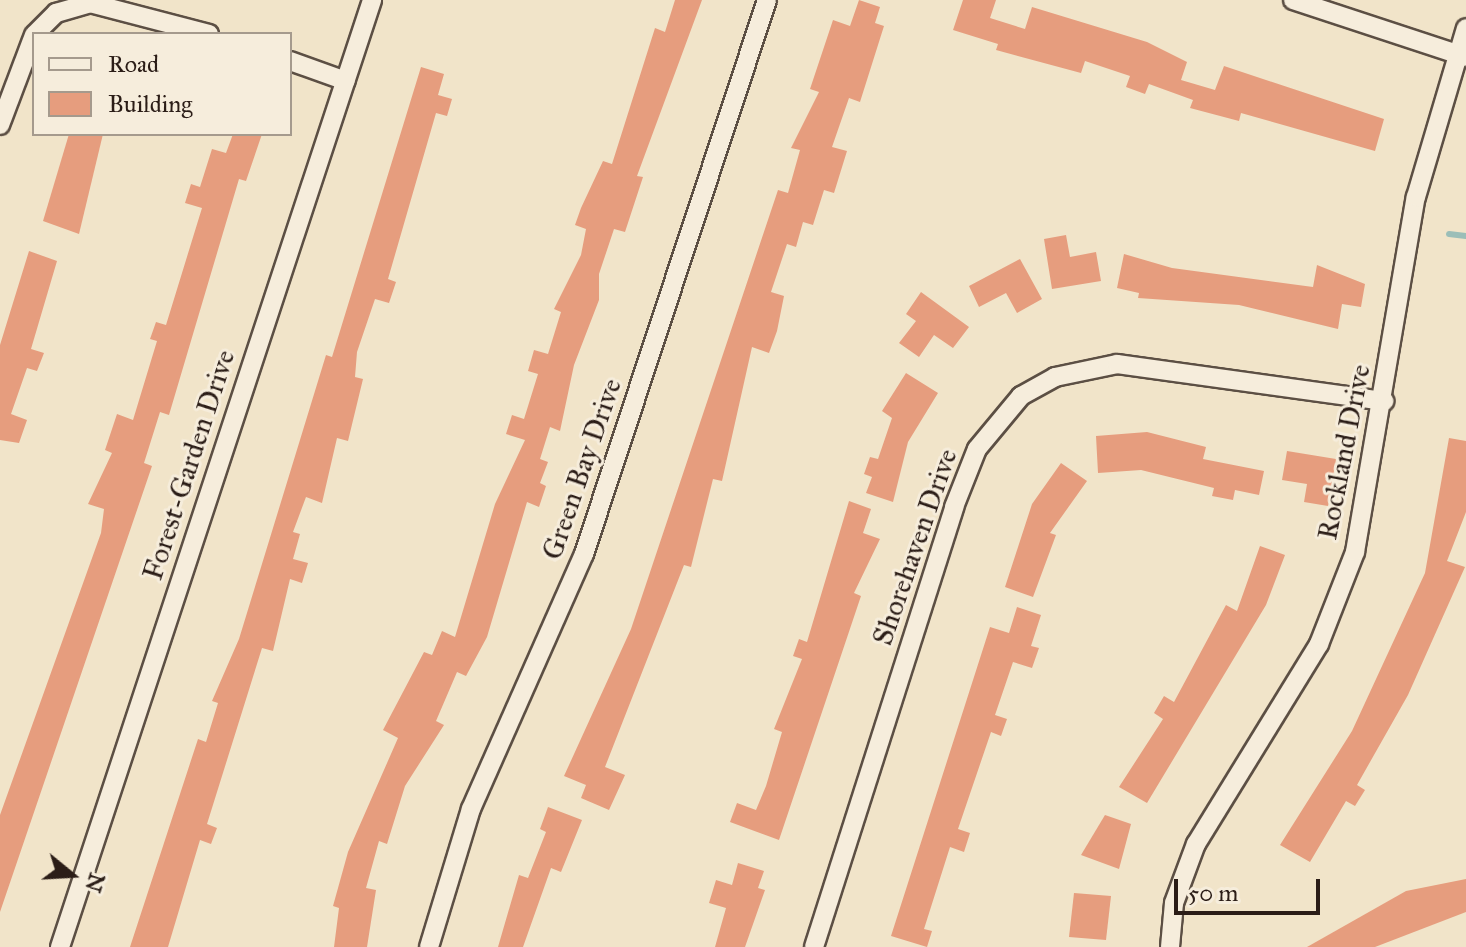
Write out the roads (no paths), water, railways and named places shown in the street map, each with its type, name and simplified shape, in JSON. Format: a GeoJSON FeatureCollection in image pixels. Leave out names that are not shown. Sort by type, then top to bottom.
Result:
{"type":"FeatureCollection","features":[{"type":"Feature","properties":{"kind":"street","name":"Forest-Garden Drive"},"geometry":{"type":"LineString","coordinates":[[60,947],[372,0]]}},
{"type":"Feature","properties":{"kind":"street","name":"Green Bay Drive"},"geometry":{"type":"LineString","coordinates":[[429,947],[471,809],[584,554],[767,0]]}},
{"type":"Feature","properties":{"kind":"street"},"geometry":{"type":"LineString","coordinates":[[1293,0],[1462,55]]}},
{"type":"Feature","properties":{"kind":"street"},"geometry":{"type":"LineString","coordinates":[[36,32],[56,13],[90,3],[201,32]]}},
{"type":"Feature","properties":{"kind":"street","name":"Rockland Drive"},"geometry":{"type":"LineString","coordinates":[[1170,947],[1174,903],[1196,844],[1334,609],[1371,489],[1416,197],[1462,55],[1466,28]]}},
{"type":"Feature","properties":{"kind":"street"},"geometry":{"type":"LineString","coordinates":[[0,125],[32,39]]}},
{"type":"Feature","properties":{"kind":"street"},"geometry":{"type":"LineString","coordinates":[[292,62],[346,81]]}},
{"type":"Feature","properties":{"kind":"street","name":"Shorehaven Drive"},"geometry":{"type":"LineString","coordinates":[[814,947],[954,507],[977,449],[1021,396],[1055,377],[1117,364],[1384,401]]}},
{"type":"Feature","properties":{"kind":"waterway"},"geometry":{"type":"LineString","coordinates":[[1449,234],[1466,236]]}}]}
